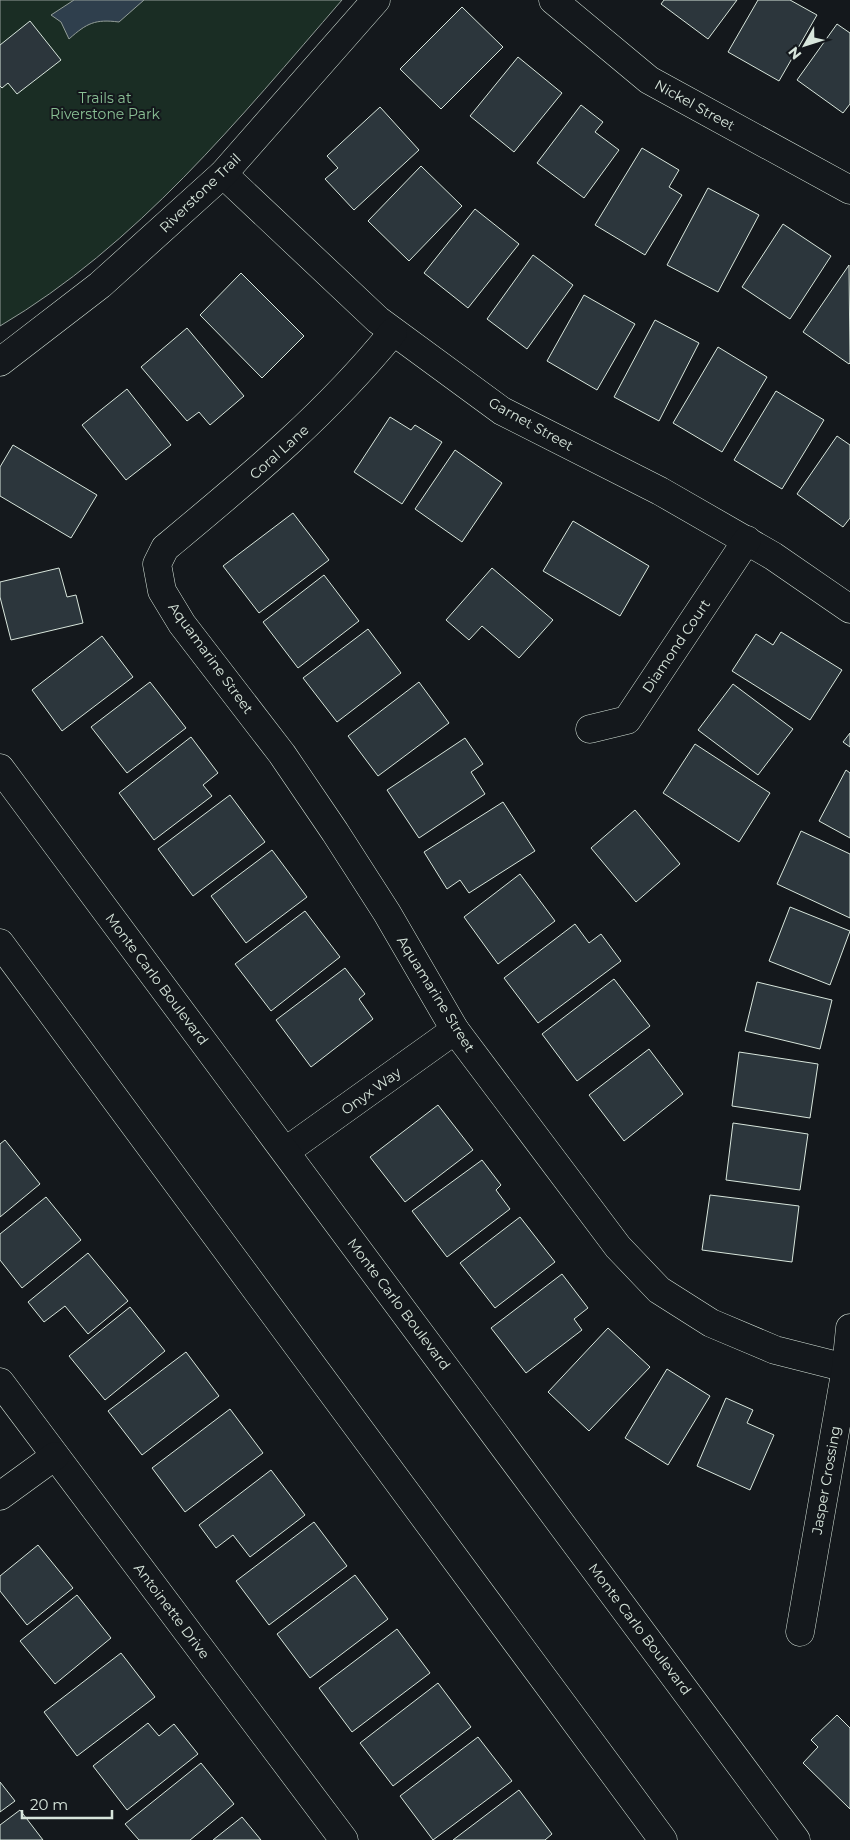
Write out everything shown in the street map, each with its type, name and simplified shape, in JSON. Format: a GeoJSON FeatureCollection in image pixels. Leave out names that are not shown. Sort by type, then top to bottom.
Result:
{"type":"FeatureCollection","features":[{"type":"Feature","properties":{"kind":"street","name":"Riverstone Trail"},"geometry":{"type":"LineString","coordinates":[[0,362],[100,285],[223,174],[376,0]]}},
{"type":"Feature","properties":{"kind":"street","name":"Nickel Street"},"geometry":{"type":"LineString","coordinates":[[553,0],[649,80],[850,190]]}},
{"type":"Feature","properties":{"kind":"street","name":"Garnet Street"},"geometry":{"type":"LineString","coordinates":[[223,174],[378,320],[502,411],[660,491],[774,556],[850,609]]}},
{"type":"Feature","properties":{"kind":"street","name":"Coral Lane"},"geometry":{"type":"LineString","coordinates":[[157,564],[166,548],[256,473],[318,416],[361,371],[393,332]]}},
{"type":"Feature","properties":{"kind":"street","name":"Diamond Court"},"geometry":{"type":"LineString","coordinates":[[590,729],[627,720],[746,540]]}},
{"type":"Feature","properties":{"kind":"street","name":"Aquamarine Street"},"geometry":{"type":"LineString","coordinates":[[157,564],[162,591],[182,624],[282,754],[335,832],[387,913],[455,1030],[618,1247],[660,1290],[711,1323],[775,1350],[846,1368]]}},
{"type":"Feature","properties":{"kind":"street","name":"Monte Carlo Boulevard"},"geometry":{"type":"LineString","coordinates":[[0,768],[796,1840]]}},
{"type":"Feature","properties":{"kind":"street"},"geometry":{"type":"LineString","coordinates":[[0,943],[662,1840]]}},
{"type":"Feature","properties":{"kind":"street","name":"Onyx Way"},"geometry":{"type":"LineString","coordinates":[[286,1152],[455,1030]]}},
{"type":"Feature","properties":{"kind":"street","name":"Jasper Crossing"},"geometry":{"type":"LineString","coordinates":[[800,1632],[846,1368],[850,1328]]}},
{"type":"Feature","properties":{"kind":"street","name":"Antoinette Drive"},"geometry":{"type":"LineString","coordinates":[[0,1382],[344,1840]]}},
{"type":"Feature","properties":{"kind":"street"},"geometry":{"type":"LineString","coordinates":[[0,1496],[55,1456]]}},
{"type":"Feature","properties":{"kind":"green space","name":"Trails at Riverstone Park"},"geometry":{"type":"Polygon","coordinates":[[[0,0],[342,0],[225,134],[141,219],[97,258],[50,294],[0,326],[0,0]]]}},
{"type":"Feature","properties":{"kind":"water"},"geometry":{"type":"Polygon","coordinates":[[[74,0],[144,0],[119,22],[104,21],[92,23],[69,39],[61,22],[51,15],[74,0]]]}},
{"type":"Feature","properties":{"kind":"building"},"geometry":{"type":"Polygon","coordinates":[[[664,0],[737,0],[708,39],[661,4],[664,0]]]}},
{"type":"Feature","properties":{"kind":"building"},"geometry":{"type":"Polygon","coordinates":[[[758,0],[790,0],[817,15],[779,81],[728,52],[758,0]]]}},
{"type":"Feature","properties":{"kind":"building"},"geometry":{"type":"Polygon","coordinates":[[[462,7],[503,47],[441,109],[400,69],[462,7]]]}},
{"type":"Feature","properties":{"kind":"building"},"geometry":{"type":"Polygon","coordinates":[[[30,21],[61,60],[17,94],[8,83],[2,88],[0,86],[0,45],[30,21]]]}},
{"type":"Feature","properties":{"kind":"building"},"geometry":{"type":"Polygon","coordinates":[[[837,24],[850,33],[850,104],[843,113],[797,80],[837,24]]]}},
{"type":"Feature","properties":{"kind":"building"},"geometry":{"type":"Polygon","coordinates":[[[518,57],[562,93],[514,152],[470,116],[518,57]]]}},
{"type":"Feature","properties":{"kind":"building"},"geometry":{"type":"Polygon","coordinates":[[[581,105],[603,122],[595,132],[619,150],[584,198],[537,163],[581,105]]]}},
{"type":"Feature","properties":{"kind":"building"},"geometry":{"type":"Polygon","coordinates":[[[380,107],[419,150],[354,210],[325,179],[338,168],[327,156],[380,107]]]}},
{"type":"Feature","properties":{"kind":"building"},"geometry":{"type":"Polygon","coordinates":[[[642,148],[679,170],[669,187],[682,195],[645,255],[595,225],[642,148]]]}},
{"type":"Feature","properties":{"kind":"building"},"geometry":{"type":"Polygon","coordinates":[[[421,166],[462,206],[409,261],[368,221],[421,166]]]}},
{"type":"Feature","properties":{"kind":"building"},"geometry":{"type":"Polygon","coordinates":[[[708,188],[759,215],[718,292],[667,265],[708,188]]]}},
{"type":"Feature","properties":{"kind":"building"},"geometry":{"type":"Polygon","coordinates":[[[475,209],[519,244],[468,308],[424,273],[475,209]]]}},
{"type":"Feature","properties":{"kind":"building"},"geometry":{"type":"Polygon","coordinates":[[[783,224],[831,256],[790,319],[742,287],[783,224]]]}},
{"type":"Feature","properties":{"kind":"building"},"geometry":{"type":"Polygon","coordinates":[[[533,255],[573,285],[527,349],[487,319],[533,255]]]}},
{"type":"Feature","properties":{"kind":"building"},"geometry":{"type":"Polygon","coordinates":[[[849,265],[850,363],[849,364],[803,332],[849,265]]]}},
{"type":"Feature","properties":{"kind":"building"},"geometry":{"type":"Polygon","coordinates":[[[241,273],[304,336],[262,378],[200,315],[241,273]]]}},
{"type":"Feature","properties":{"kind":"building"},"geometry":{"type":"Polygon","coordinates":[[[584,295],[635,324],[597,390],[547,361],[584,295]]]}},
{"type":"Feature","properties":{"kind":"building"},"geometry":{"type":"Polygon","coordinates":[[[655,320],[699,343],[659,421],[614,397],[655,320]]]}},
{"type":"Feature","properties":{"kind":"building"},"geometry":{"type":"Polygon","coordinates":[[[187,328],[244,396],[210,425],[199,412],[187,421],[141,367],[187,328]]]}},
{"type":"Feature","properties":{"kind":"building"},"geometry":{"type":"Polygon","coordinates":[[[718,347],[767,377],[722,452],[673,423],[718,347]]]}},
{"type":"Feature","properties":{"kind":"building"},"geometry":{"type":"Polygon","coordinates":[[[127,389],[171,445],[126,480],[82,425],[127,389]]]}},
{"type":"Feature","properties":{"kind":"building"},"geometry":{"type":"Polygon","coordinates":[[[776,391],[824,420],[782,489],[734,460],[776,391]]]}},
{"type":"Feature","properties":{"kind":"building"},"geometry":{"type":"Polygon","coordinates":[[[390,417],[411,430],[415,425],[442,442],[402,504],[354,472],[390,417]]]}},
{"type":"Feature","properties":{"kind":"building"},"geometry":{"type":"Polygon","coordinates":[[[837,436],[850,445],[850,518],[843,527],[797,494],[837,436]]]}},
{"type":"Feature","properties":{"kind":"building"},"geometry":{"type":"Polygon","coordinates":[[[13,445],[97,495],[71,538],[0,496],[0,467],[13,445]]]}},
{"type":"Feature","properties":{"kind":"building"},"geometry":{"type":"Polygon","coordinates":[[[455,450],[502,483],[462,542],[415,509],[455,450]]]}},
{"type":"Feature","properties":{"kind":"building"},"geometry":{"type":"Polygon","coordinates":[[[293,513],[329,560],[259,613],[223,566],[293,513]]]}},
{"type":"Feature","properties":{"kind":"building"},"geometry":{"type":"Polygon","coordinates":[[[573,521],[649,566],[620,616],[543,571],[573,521]]]}},
{"type":"Feature","properties":{"kind":"building"},"geometry":{"type":"Polygon","coordinates":[[[59,568],[67,597],[76,595],[83,623],[11,640],[0,597],[0,582],[59,568]]]}},
{"type":"Feature","properties":{"kind":"building"},"geometry":{"type":"Polygon","coordinates":[[[492,568],[553,620],[519,658],[482,626],[469,640],[446,620],[492,568]]]}},
{"type":"Feature","properties":{"kind":"building"},"geometry":{"type":"Polygon","coordinates":[[[324,575],[359,621],[298,668],[263,622],[324,575]]]}},
{"type":"Feature","properties":{"kind":"building"},"geometry":{"type":"Polygon","coordinates":[[[368,629],[401,673],[337,722],[303,678],[368,629]]]}},
{"type":"Feature","properties":{"kind":"building"},"geometry":{"type":"Polygon","coordinates":[[[781,632],[842,670],[810,720],[732,671],[756,634],[773,645],[781,632]]]}},
{"type":"Feature","properties":{"kind":"building"},"geometry":{"type":"Polygon","coordinates":[[[102,636],[133,677],[62,731],[32,690],[102,636]]]}},
{"type":"Feature","properties":{"kind":"building"},"geometry":{"type":"Polygon","coordinates":[[[150,682],[186,728],[127,773],[91,727],[150,682]]]}},
{"type":"Feature","properties":{"kind":"building"},"geometry":{"type":"Polygon","coordinates":[[[419,682],[449,723],[378,776],[348,736],[419,682]]]}},
{"type":"Feature","properties":{"kind":"building"},"geometry":{"type":"Polygon","coordinates":[[[733,684],[793,729],[758,775],[698,730],[733,684]]]}},
{"type":"Feature","properties":{"kind":"building"},"geometry":{"type":"Polygon","coordinates":[[[850,733],[850,747],[843,742],[850,733]]]}},
{"type":"Feature","properties":{"kind":"building"},"geometry":{"type":"Polygon","coordinates":[[[191,737],[218,773],[203,785],[212,796],[154,840],[119,793],[191,737]]]}},
{"type":"Feature","properties":{"kind":"building"},"geometry":{"type":"Polygon","coordinates":[[[465,738],[483,764],[471,772],[485,794],[419,838],[387,790],[465,738]]]}},
{"type":"Feature","properties":{"kind":"building"},"geometry":{"type":"Polygon","coordinates":[[[695,744],[770,793],[739,842],[663,793],[695,744]]]}},
{"type":"Feature","properties":{"kind":"building"},"geometry":{"type":"Polygon","coordinates":[[[846,770],[850,773],[850,838],[819,821],[846,770]]]}},
{"type":"Feature","properties":{"kind":"building"},"geometry":{"type":"Polygon","coordinates":[[[230,795],[265,842],[193,896],[158,849],[230,795]]]}},
{"type":"Feature","properties":{"kind":"building"},"geometry":{"type":"Polygon","coordinates":[[[503,802],[535,851],[469,893],[460,880],[447,889],[424,852],[503,802]]]}},
{"type":"Feature","properties":{"kind":"building"},"geometry":{"type":"Polygon","coordinates":[[[635,810],[680,864],[636,902],[591,848],[635,810]]]}},
{"type":"Feature","properties":{"kind":"building"},"geometry":{"type":"Polygon","coordinates":[[[801,831],[850,854],[850,918],[777,884],[801,831]]]}},
{"type":"Feature","properties":{"kind":"building"},"geometry":{"type":"Polygon","coordinates":[[[272,850],[307,897],[246,943],[211,896],[272,850]]]}},
{"type":"Feature","properties":{"kind":"building"},"geometry":{"type":"Polygon","coordinates":[[[520,874],[555,921],[498,964],[464,917],[520,874]]]}},
{"type":"Feature","properties":{"kind":"building"},"geometry":{"type":"Polygon","coordinates":[[[790,907],[850,931],[830,985],[769,961],[790,907]]]}},
{"type":"Feature","properties":{"kind":"building"},"geometry":{"type":"Polygon","coordinates":[[[305,911],[340,957],[271,1011],[235,964],[305,911]]]}},
{"type":"Feature","properties":{"kind":"building"},"geometry":{"type":"Polygon","coordinates":[[[575,924],[589,943],[601,934],[621,961],[538,1023],[504,978],[575,924]]]}},
{"type":"Feature","properties":{"kind":"building"},"geometry":{"type":"Polygon","coordinates":[[[345,968],[365,994],[359,999],[373,1019],[311,1067],[276,1020],[345,968]]]}},
{"type":"Feature","properties":{"kind":"building"},"geometry":{"type":"Polygon","coordinates":[[[614,979],[650,1026],[577,1081],[542,1034],[614,979]]]}},
{"type":"Feature","properties":{"kind":"building"},"geometry":{"type":"Polygon","coordinates":[[[757,982],[832,1000],[820,1049],[745,1031],[757,982]]]}},
{"type":"Feature","properties":{"kind":"building"},"geometry":{"type":"Polygon","coordinates":[[[649,1049],[683,1094],[624,1141],[589,1095],[649,1049]]]}},
{"type":"Feature","properties":{"kind":"building"},"geometry":{"type":"Polygon","coordinates":[[[739,1052],[818,1064],[810,1118],[732,1106],[739,1052]]]}},
{"type":"Feature","properties":{"kind":"building"},"geometry":{"type":"Polygon","coordinates":[[[438,1105],[473,1150],[405,1202],[370,1157],[438,1105]]]}},
{"type":"Feature","properties":{"kind":"building"},"geometry":{"type":"Polygon","coordinates":[[[733,1123],[808,1134],[800,1190],[726,1180],[733,1123]]]}},
{"type":"Feature","properties":{"kind":"building"},"geometry":{"type":"Polygon","coordinates":[[[5,1140],[40,1184],[0,1217],[0,1144],[5,1140]]]}},
{"type":"Feature","properties":{"kind":"building"},"geometry":{"type":"Polygon","coordinates":[[[482,1160],[501,1185],[496,1190],[510,1209],[447,1257],[412,1211],[482,1160]]]}},
{"type":"Feature","properties":{"kind":"building"},"geometry":{"type":"Polygon","coordinates":[[[710,1195],[799,1206],[792,1262],[702,1250],[710,1195]]]}},
{"type":"Feature","properties":{"kind":"building"},"geometry":{"type":"Polygon","coordinates":[[[46,1197],[81,1240],[22,1288],[0,1260],[0,1234],[46,1197]]]}},
{"type":"Feature","properties":{"kind":"building"},"geometry":{"type":"Polygon","coordinates":[[[520,1217],[555,1262],[495,1308],[460,1263],[520,1217]]]}},
{"type":"Feature","properties":{"kind":"building"},"geometry":{"type":"Polygon","coordinates":[[[88,1253],[128,1301],[88,1334],[65,1306],[44,1322],[28,1302],[88,1253]]]}},
{"type":"Feature","properties":{"kind":"building"},"geometry":{"type":"Polygon","coordinates":[[[562,1274],[588,1308],[574,1319],[582,1330],[526,1373],[491,1328],[562,1274]]]}},
{"type":"Feature","properties":{"kind":"building"},"geometry":{"type":"Polygon","coordinates":[[[130,1307],[165,1351],[105,1400],[69,1356],[130,1307]]]}},
{"type":"Feature","properties":{"kind":"building"},"geometry":{"type":"Polygon","coordinates":[[[608,1328],[650,1367],[589,1431],[548,1392],[608,1328]]]}},
{"type":"Feature","properties":{"kind":"building"},"geometry":{"type":"Polygon","coordinates":[[[186,1352],[219,1396],[142,1455],[108,1411],[186,1352]]]}},
{"type":"Feature","properties":{"kind":"building"},"geometry":{"type":"Polygon","coordinates":[[[667,1369],[710,1396],[668,1465],[625,1438],[667,1369]]]}},
{"type":"Feature","properties":{"kind":"building"},"geometry":{"type":"Polygon","coordinates":[[[726,1398],[753,1410],[747,1423],[774,1435],[750,1490],[697,1466],[726,1398]]]}},
{"type":"Feature","properties":{"kind":"building"},"geometry":{"type":"Polygon","coordinates":[[[230,1409],[263,1453],[185,1512],[152,1468],[230,1409]]]}},
{"type":"Feature","properties":{"kind":"building"},"geometry":{"type":"Polygon","coordinates":[[[271,1470],[305,1515],[250,1557],[233,1535],[216,1548],[199,1525],[271,1470]]]}},
{"type":"Feature","properties":{"kind":"building"},"geometry":{"type":"Polygon","coordinates":[[[314,1522],[347,1566],[269,1625],[236,1581],[314,1522]]]}},
{"type":"Feature","properties":{"kind":"building"},"geometry":{"type":"Polygon","coordinates":[[[38,1545],[73,1588],[27,1625],[0,1591],[0,1576],[38,1545]]]}},
{"type":"Feature","properties":{"kind":"building"},"geometry":{"type":"Polygon","coordinates":[[[355,1575],[388,1619],[310,1678],[277,1634],[355,1575]]]}},
{"type":"Feature","properties":{"kind":"building"},"geometry":{"type":"Polygon","coordinates":[[[77,1595],[111,1638],[55,1684],[20,1641],[77,1595]]]}},
{"type":"Feature","properties":{"kind":"building"},"geometry":{"type":"Polygon","coordinates":[[[397,1629],[430,1673],[352,1732],[319,1688],[397,1629]]]}},
{"type":"Feature","properties":{"kind":"building"},"geometry":{"type":"Polygon","coordinates":[[[121,1653],[155,1697],[77,1756],[44,1712],[121,1653]]]}},
{"type":"Feature","properties":{"kind":"building"},"geometry":{"type":"Polygon","coordinates":[[[438,1683],[471,1727],[393,1786],[360,1743],[438,1683]]]}},
{"type":"Feature","properties":{"kind":"building"},"geometry":{"type":"Polygon","coordinates":[[[837,1715],[850,1728],[850,1809],[803,1763],[818,1747],[811,1740],[837,1715]]]}},
{"type":"Feature","properties":{"kind":"building"},"geometry":{"type":"Polygon","coordinates":[[[148,1723],[159,1736],[174,1724],[198,1754],[127,1810],[93,1766],[148,1723]]]}},
{"type":"Feature","properties":{"kind":"building"},"geometry":{"type":"Polygon","coordinates":[[[478,1737],[512,1781],[433,1840],[400,1796],[478,1737]]]}},
{"type":"Feature","properties":{"kind":"building"},"geometry":{"type":"Polygon","coordinates":[[[201,1763],[234,1804],[190,1840],[139,1840],[125,1824],[201,1763]]]}},
{"type":"Feature","properties":{"kind":"building"},"geometry":{"type":"Polygon","coordinates":[[[0,1782],[15,1801],[0,1812],[0,1782]]]}},
{"type":"Feature","properties":{"kind":"building"},"geometry":{"type":"Polygon","coordinates":[[[519,1790],[552,1834],[545,1840],[453,1840],[519,1790]]]}},
{"type":"Feature","properties":{"kind":"building"},"geometry":{"type":"Polygon","coordinates":[[[20,1810],[43,1840],[0,1840],[0,1825],[20,1810]]]}},
{"type":"Feature","properties":{"kind":"building"},"geometry":{"type":"Polygon","coordinates":[[[242,1817],[261,1840],[213,1840],[242,1817]]]}}]}
